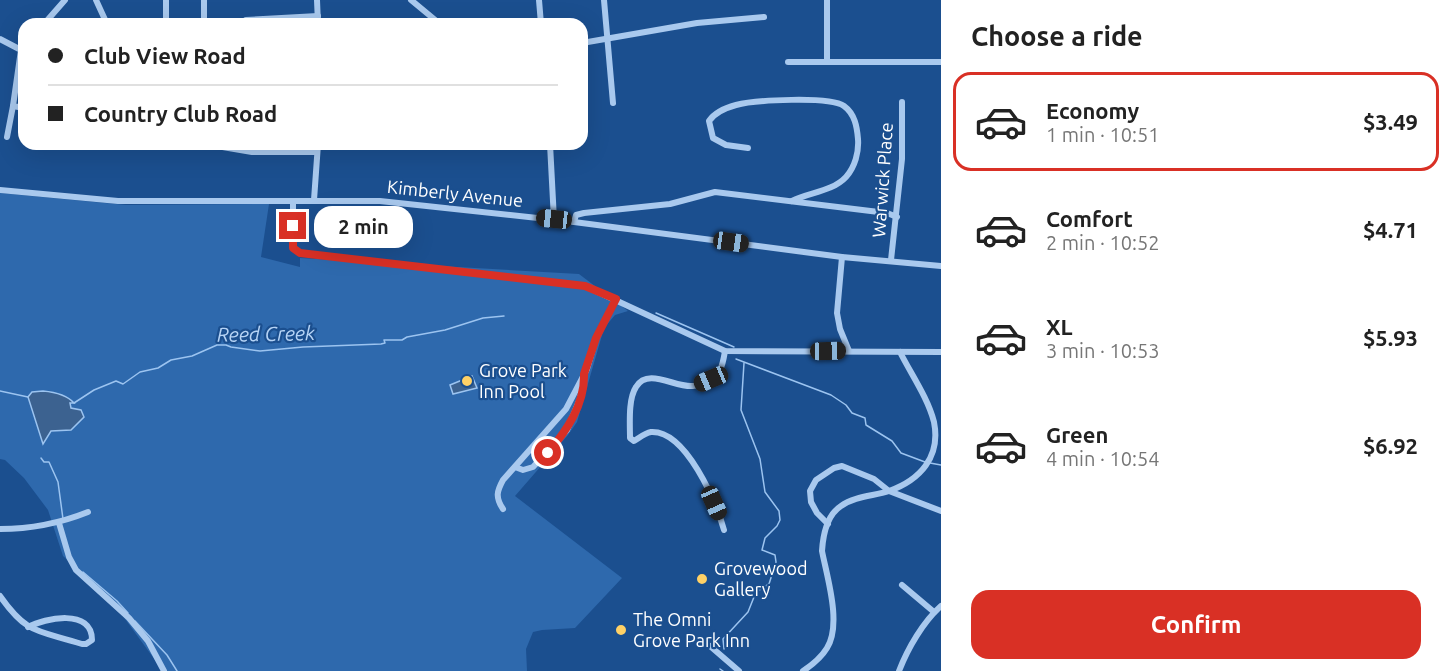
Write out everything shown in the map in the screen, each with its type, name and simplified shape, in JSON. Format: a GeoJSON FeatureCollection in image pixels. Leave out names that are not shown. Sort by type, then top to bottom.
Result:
{"type":"FeatureCollection","features":[{"type":"Feature","properties":{"kind":"street"},"geometry":{"type":"LineString","coordinates":[[49,18],[65,0]]}},
{"type":"Feature","properties":{"kind":"street"},"geometry":{"type":"LineString","coordinates":[[96,0],[104,18]]}},
{"type":"Feature","properties":{"kind":"street"},"geometry":{"type":"LineString","coordinates":[[166,0],[166,18]]}},
{"type":"Feature","properties":{"kind":"street"},"geometry":{"type":"LineString","coordinates":[[204,0],[204,18]]}},
{"type":"Feature","properties":{"kind":"street"},"geometry":{"type":"LineString","coordinates":[[282,18],[318,16],[317,0]]}},
{"type":"Feature","properties":{"kind":"street"},"geometry":{"type":"LineString","coordinates":[[411,0],[433,18]]}},
{"type":"Feature","properties":{"kind":"street"},"geometry":{"type":"LineString","coordinates":[[539,0],[540,18]]}},
{"type":"Feature","properties":{"kind":"street"},"geometry":{"type":"LineString","coordinates":[[604,0],[613,103]]}},
{"type":"Feature","properties":{"kind":"street"},"geometry":{"type":"LineString","coordinates":[[826,61],[827,0]]}},
{"type":"Feature","properties":{"kind":"street"},"geometry":{"type":"LineString","coordinates":[[588,42],[698,22],[764,17]]}},
{"type":"Feature","properties":{"kind":"street"},"geometry":{"type":"LineString","coordinates":[[0,39],[18,46]]}},
{"type":"Feature","properties":{"kind":"street"},"geometry":{"type":"LineString","coordinates":[[788,62],[941,62]]}},
{"type":"Feature","properties":{"kind":"street"},"geometry":{"type":"LineString","coordinates":[[7,137],[18,77]]}},
{"type":"Feature","properties":{"kind":"street"},"geometry":{"type":"LineString","coordinates":[[748,148],[726,145],[713,138],[709,121],[712,116],[717,112],[742,104],[779,101],[832,101],[844,106],[851,114],[856,122],[859,150],[846,177],[832,187],[792,201]]}},
{"type":"Feature","properties":{"kind":"street","name":"Warwick Place"},"geometry":{"type":"LineString","coordinates":[[891,260],[902,159],[902,102]]}},
{"type":"Feature","properties":{"kind":"street"},"geometry":{"type":"LineString","coordinates":[[13,106],[18,107]]}},
{"type":"Feature","properties":{"kind":"street"},"geometry":{"type":"LineString","coordinates":[[238,150],[252,153],[317,152],[314,200]]}},
{"type":"Feature","properties":{"kind":"street"},"geometry":{"type":"LineString","coordinates":[[550,150],[554,219]]}},
{"type":"Feature","properties":{"kind":"street","name":"Kimberly Avenue"},"geometry":{"type":"LineString","coordinates":[[0,190],[118,201],[380,201],[554,219],[842,257],[941,266]]}},
{"type":"Feature","properties":{"kind":"street"},"geometry":{"type":"LineString","coordinates":[[574,222],[576,215],[584,213],[670,204],[715,192],[887,213],[897,217]]}},
{"type":"Feature","properties":{"kind":"street"},"geometry":{"type":"LineString","coordinates":[[293,201],[293,248],[300,253],[585,286],[725,351],[941,352]]}},
{"type":"Feature","properties":{"kind":"street"},"geometry":{"type":"LineString","coordinates":[[842,257],[837,313],[840,329],[849,351]]}},
{"type":"Feature","properties":{"kind":"street"},"geometry":{"type":"LineString","coordinates":[[503,509],[496,496],[503,480],[566,409],[584,374],[596,338],[616,299]]}},
{"type":"Feature","properties":{"kind":"street"},"geometry":{"type":"LineString","coordinates":[[724,530],[708,490],[685,450],[671,439],[658,433],[649,432],[634,441],[630,438],[630,430],[631,402],[636,387],[644,380],[653,377],[693,386],[711,379],[720,371],[725,351]]}},
{"type":"Feature","properties":{"kind":"street"},"geometry":{"type":"LineString","coordinates":[[803,671],[815,662],[827,648],[834,627],[822,551],[823,538],[832,515],[841,506],[856,499],[889,491],[906,484],[928,465],[932,458],[938,423],[900,352]]}},
{"type":"Feature","properties":{"kind":"street"},"geometry":{"type":"LineString","coordinates":[[515,467],[523,470],[534,467],[567,430],[580,399],[584,374]]}},
{"type":"Feature","properties":{"kind":"street"},"geometry":{"type":"LineString","coordinates":[[828,524],[817,513],[811,502],[810,491],[816,480],[834,468],[842,466],[874,478],[889,491],[941,511]]}},
{"type":"Feature","properties":{"kind":"street"},"geometry":{"type":"LineString","coordinates":[[0,529],[35,528],[88,513]]}},
{"type":"Feature","properties":{"kind":"street"},"geometry":{"type":"LineString","coordinates":[[59,523],[69,557],[76,570],[129,618],[148,640],[164,671]]}},
{"type":"Feature","properties":{"kind":"street"},"geometry":{"type":"LineString","coordinates":[[902,585],[934,612]]}},
{"type":"Feature","properties":{"kind":"street"},"geometry":{"type":"LineString","coordinates":[[1,600],[11,613],[28,627],[35,632],[86,644],[92,640],[92,634],[83,621],[45,620],[28,627]]}},
{"type":"Feature","properties":{"kind":"street"},"geometry":{"type":"LineString","coordinates":[[899,671],[916,639],[934,612],[941,606]]}},
{"type":"Feature","properties":{"kind":"street"},"geometry":{"type":"LineString","coordinates":[[710,646],[739,671]]}},
{"type":"Feature","properties":{"kind":"shaded area"},"geometry":{"type":"Polygon","coordinates":[[[0,193],[126,205],[269,204],[261,257],[300,267],[300,258],[579,274],[628,311],[615,315],[604,328],[577,422],[515,496],[622,578],[575,628],[533,632],[526,649],[527,671],[163,671],[109,597],[63,556],[48,510],[24,478],[5,460],[0,459],[0,193]]]}},
{"type":"Feature","properties":{"kind":"shaded area","name":"Grove Park Inn Pool"},"geometry":{"type":"Polygon","coordinates":[[[472,376],[477,388],[453,394],[450,385],[472,376]]]}},
{"type":"Feature","properties":{"kind":"shaded area"},"geometry":{"type":"Polygon","coordinates":[[[43,391],[67,397],[74,403],[70,403],[71,408],[81,410],[84,417],[71,430],[51,431],[43,444],[28,397],[32,392],[43,391]]]}},
{"type":"Feature","properties":{"kind":"waterway","name":"Reed Creek"},"geometry":{"type":"LineString","coordinates":[[656,313],[734,347]]}},
{"type":"Feature","properties":{"kind":"waterway","name":"Reed Creek"},"geometry":{"type":"LineString","coordinates":[[74,403],[94,390],[116,381],[123,384],[140,372],[158,368],[171,360],[192,356],[217,345],[260,351],[381,344],[385,343],[384,340],[402,340],[483,318],[504,316]]}},
{"type":"Feature","properties":{"kind":"waterway","name":"Reed Creek"},"geometry":{"type":"LineString","coordinates":[[736,359],[831,395],[846,405],[852,413],[865,418],[866,425],[892,441],[901,453],[925,462]]}},
{"type":"Feature","properties":{"kind":"waterway"},"geometry":{"type":"LineString","coordinates":[[724,649],[723,639],[748,612],[756,592],[769,584],[776,562],[775,555],[762,550],[765,538],[780,520],[779,511],[765,492],[760,459],[741,410],[744,363]]}},
{"type":"Feature","properties":{"kind":"waterway","name":"Reed Creek"},"geometry":{"type":"LineString","coordinates":[[0,391],[28,397]]}},
{"type":"Feature","properties":{"kind":"waterway"},"geometry":{"type":"LineString","coordinates":[[41,458],[44,462],[49,462],[58,482],[63,519]]}},
{"type":"Feature","properties":{"kind":"waterway","name":"Reed Creek"},"geometry":{"type":"LineString","coordinates":[[930,463],[941,465]]}},
{"type":"Feature","properties":{"kind":"waterway"},"geometry":{"type":"LineString","coordinates":[[83,572],[128,613]]}},
{"type":"Feature","properties":{"kind":"waterway"},"geometry":{"type":"LineString","coordinates":[[135,621],[167,655],[177,671]]}},
{"type":"Feature","properties":{"kind":"place","name":"Grove Park Inn Pool"},"geometry":{"type":"Point","coordinates":[467,381]}},
{"type":"Feature","properties":{"kind":"place","name":"Grovewood Gallery"},"geometry":{"type":"Point","coordinates":[702,579]}},
{"type":"Feature","properties":{"kind":"place","name":"The Omni Grove Park Inn"},"geometry":{"type":"Point","coordinates":[621,630]}},
{"type":"Feature","properties":{"kind":"route"},"geometry":{"type":"LineString","coordinates":[[293,226],[293,248],[300,253],[585,286],[616,299],[596,338],[584,374],[575,414],[567,430],[548,453]]}}]}
